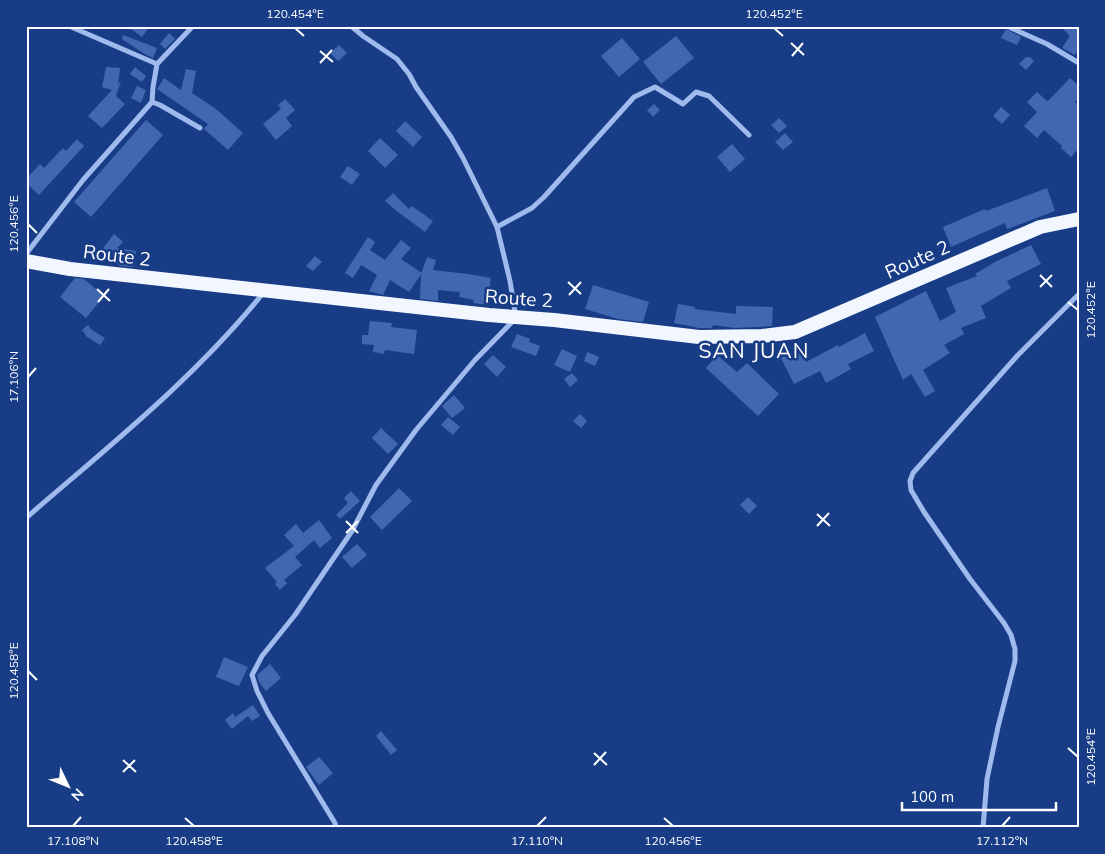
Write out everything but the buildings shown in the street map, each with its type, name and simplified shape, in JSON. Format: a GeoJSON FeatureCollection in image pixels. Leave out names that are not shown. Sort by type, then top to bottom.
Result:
{"type":"FeatureCollection","features":[{"type":"Feature","properties":{"kind":"highway","name":"Route 2"},"geometry":{"type":"LineString","coordinates":[[26,261],[70,269],[489,316],[554,320],[699,337],[762,336],[795,332],[1040,226],[1079,219]]}},
{"type":"Feature","properties":{"kind":"street"},"geometry":{"type":"LineString","coordinates":[[69,26],[157,64]]}},
{"type":"Feature","properties":{"kind":"street"},"geometry":{"type":"LineString","coordinates":[[26,254],[84,180],[152,102],[152,87],[157,64],[193,26]]}},
{"type":"Feature","properties":{"kind":"street"},"geometry":{"type":"LineString","coordinates":[[336,828],[268,713],[257,691],[252,675],[262,656],[295,615],[352,531],[376,485],[416,430],[511,317],[509,274],[496,227],[464,158],[409,74],[397,59],[351,26]]}},
{"type":"Feature","properties":{"kind":"street"},"geometry":{"type":"LineString","coordinates":[[1011,28],[1047,44],[1079,62]]}},
{"type":"Feature","properties":{"kind":"street"},"geometry":{"type":"LineString","coordinates":[[496,227],[532,208],[634,98],[651,88],[657,88],[683,104],[696,92],[709,96],[749,135]]}},
{"type":"Feature","properties":{"kind":"street"},"geometry":{"type":"LineString","coordinates":[[152,102],[200,128]]}},
{"type":"Feature","properties":{"kind":"street"},"geometry":{"type":"LineString","coordinates":[[26,518],[180,384],[245,316],[264,291]]}},
{"type":"Feature","properties":{"kind":"street"},"geometry":{"type":"LineString","coordinates":[[984,828],[987,779],[1015,661],[1016,649],[1004,623],[970,579],[924,512],[911,490],[910,481],[913,473],[1018,355],[1079,294]]}},
{"type":"Feature","properties":{"kind":"district","name":"SAN JUAN"},"geometry":{"type":"Point","coordinates":[754,350]}}]}
